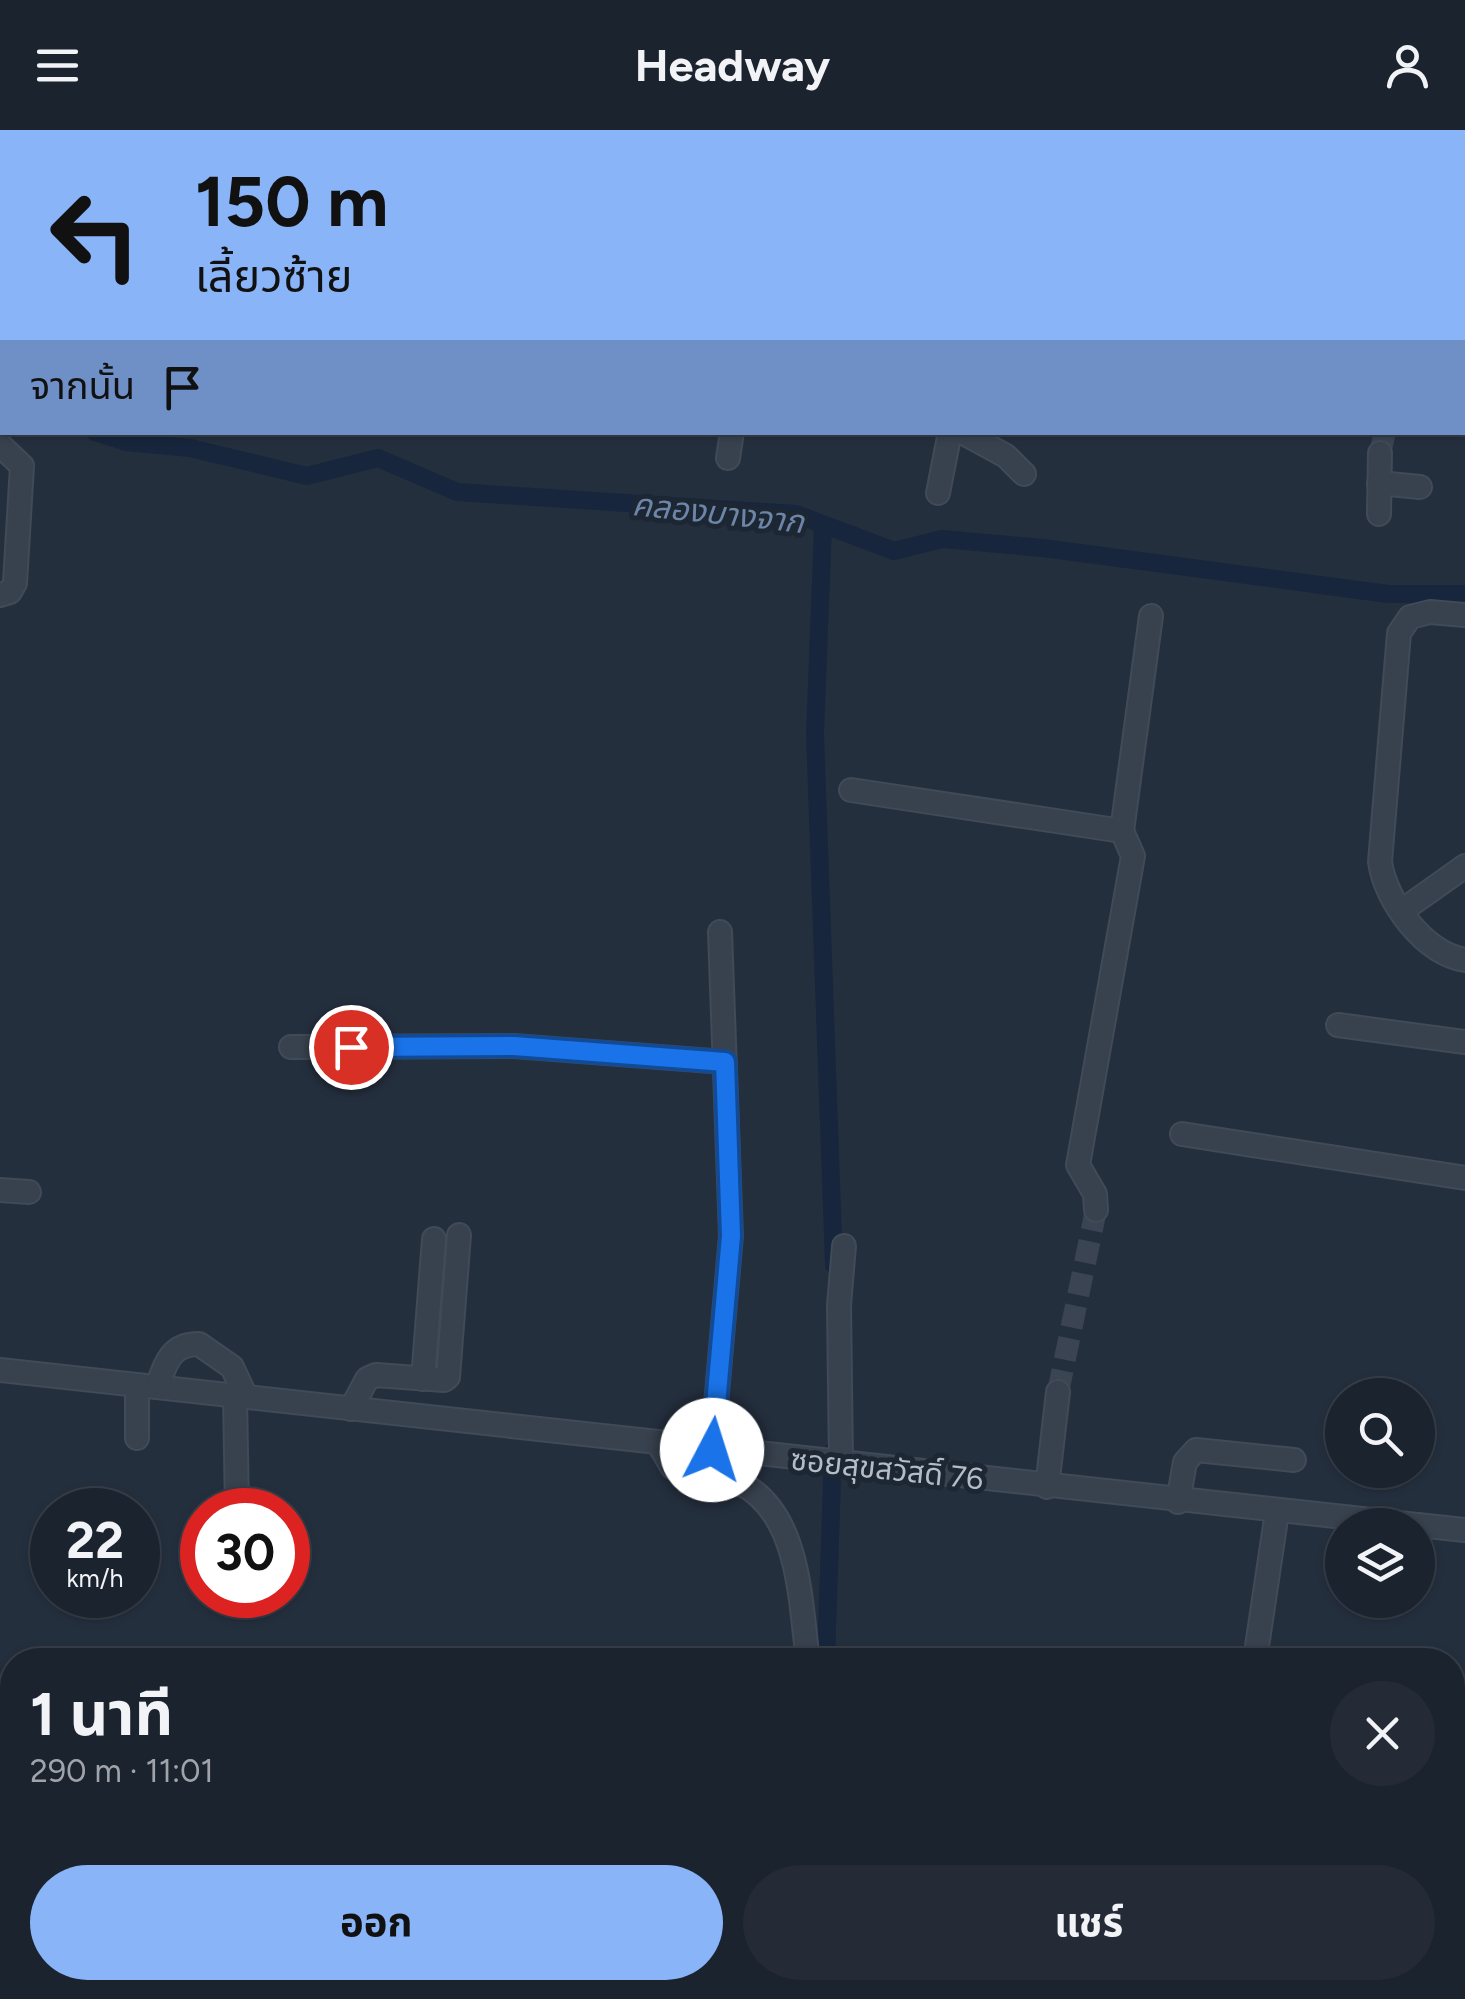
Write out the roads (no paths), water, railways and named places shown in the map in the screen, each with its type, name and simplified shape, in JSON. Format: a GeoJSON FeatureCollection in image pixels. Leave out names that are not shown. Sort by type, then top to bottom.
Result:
{"type":"FeatureCollection","features":[{"type":"Feature","properties":{"kind":"street"},"geometry":{"type":"LineString","coordinates":[[728,458],[732,435]]}},
{"type":"Feature","properties":{"kind":"street"},"geometry":{"type":"LineString","coordinates":[[938,493],[949,435]]}},
{"type":"Feature","properties":{"kind":"street"},"geometry":{"type":"LineString","coordinates":[[968,435],[1006,456],[1024,474]]}},
{"type":"Feature","properties":{"kind":"street"},"geometry":{"type":"LineString","coordinates":[[0,446],[22,466],[15,583],[10,592],[0,596]]}},
{"type":"Feature","properties":{"kind":"street"},"geometry":{"type":"LineString","coordinates":[[1379,514],[1380,453]]}},
{"type":"Feature","properties":{"kind":"street"},"geometry":{"type":"LineString","coordinates":[[1379,483],[1420,488]]}},
{"type":"Feature","properties":{"kind":"street"},"geometry":{"type":"LineString","coordinates":[[1465,615],[1430,612],[1410,617],[1399,633],[1380,862],[1386,884],[1430,945],[1445,956],[1465,960]]}},
{"type":"Feature","properties":{"kind":"street"},"geometry":{"type":"LineString","coordinates":[[1096,1210],[1096,1194],[1078,1165],[1133,856],[1122,831],[1151,616]]}},
{"type":"Feature","properties":{"kind":"street"},"geometry":{"type":"LineString","coordinates":[[851,790],[1122,831]]}},
{"type":"Feature","properties":{"kind":"street"},"geometry":{"type":"LineString","coordinates":[[1403,910],[1465,866]]}},
{"type":"Feature","properties":{"kind":"street"},"geometry":{"type":"LineString","coordinates":[[712,1450],[731,1236],[720,932]]}},
{"type":"Feature","properties":{"kind":"street"},"geometry":{"type":"LineString","coordinates":[[1338,1025],[1465,1042]]}},
{"type":"Feature","properties":{"kind":"street"},"geometry":{"type":"LineString","coordinates":[[291,1047],[514,1046],[725,1062]]}},
{"type":"Feature","properties":{"kind":"street"},"geometry":{"type":"LineString","coordinates":[[1182,1134],[1465,1178]]}},
{"type":"Feature","properties":{"kind":"street"},"geometry":{"type":"LineString","coordinates":[[0,1190],[29,1192]]}},
{"type":"Feature","properties":{"kind":"street"},"geometry":{"type":"LineString","coordinates":[[351,1409],[367,1379],[376,1375],[444,1380],[451,1370],[459,1235]]}},
{"type":"Feature","properties":{"kind":"street"},"geometry":{"type":"LineString","coordinates":[[423,1379],[434,1239]]}},
{"type":"Feature","properties":{"kind":"street"},"geometry":{"type":"LineString","coordinates":[[839,1464],[839,1305],[844,1246]]}},
{"type":"Feature","properties":{"kind":"street"},"geometry":{"type":"LineString","coordinates":[[138,1438],[147,1386],[176,1348],[199,1344],[221,1355],[232,1367],[240,1396],[237,1488]]}},
{"type":"Feature","properties":{"kind":"street","name":"ซอยสุขสวัสดิ์ 76"},"geometry":{"type":"LineString","coordinates":[[0,1370],[1325,1516]]}},
{"type":"Feature","properties":{"kind":"street"},"geometry":{"type":"LineString","coordinates":[[1047,1487],[1058,1392]]}},
{"type":"Feature","properties":{"kind":"street"},"geometry":{"type":"LineString","coordinates":[[658,1444],[672,1467],[740,1483],[770,1512],[787,1538],[806,1648]]}},
{"type":"Feature","properties":{"kind":"street"},"geometry":{"type":"LineString","coordinates":[[1178,1502],[1185,1462],[1196,1450],[1294,1460]]}},
{"type":"Feature","properties":{"kind":"street"},"geometry":{"type":"LineString","coordinates":[[1257,1648],[1277,1512]]}},
{"type":"Feature","properties":{"kind":"street","name":"ซอยสุขสวัสดิ์ 76"},"geometry":{"type":"LineString","coordinates":[[1435,1527],[1465,1530]]}},
{"type":"Feature","properties":{"kind":"waterway","name":"คลองบางจาก"},"geometry":{"type":"LineString","coordinates":[[104,435],[126,442],[190,448],[307,476],[378,458],[457,492],[796,514],[894,551],[942,539],[1043,548],[1388,594],[1465,594]]}},
{"type":"Feature","properties":{"kind":"waterway"},"geometry":{"type":"LineString","coordinates":[[823,526],[815,734],[834,1265]]}},
{"type":"Feature","properties":{"kind":"waterway"},"geometry":{"type":"LineString","coordinates":[[826,1648],[833,1451]]}},
{"type":"Feature","properties":{"kind":"tunnel"},"geometry":{"type":"LineString","coordinates":[[1380,453],[1384,435]]}},
{"type":"Feature","properties":{"kind":"tunnel"},"geometry":{"type":"LineString","coordinates":[[1058,1392],[1096,1210]]}}]}
